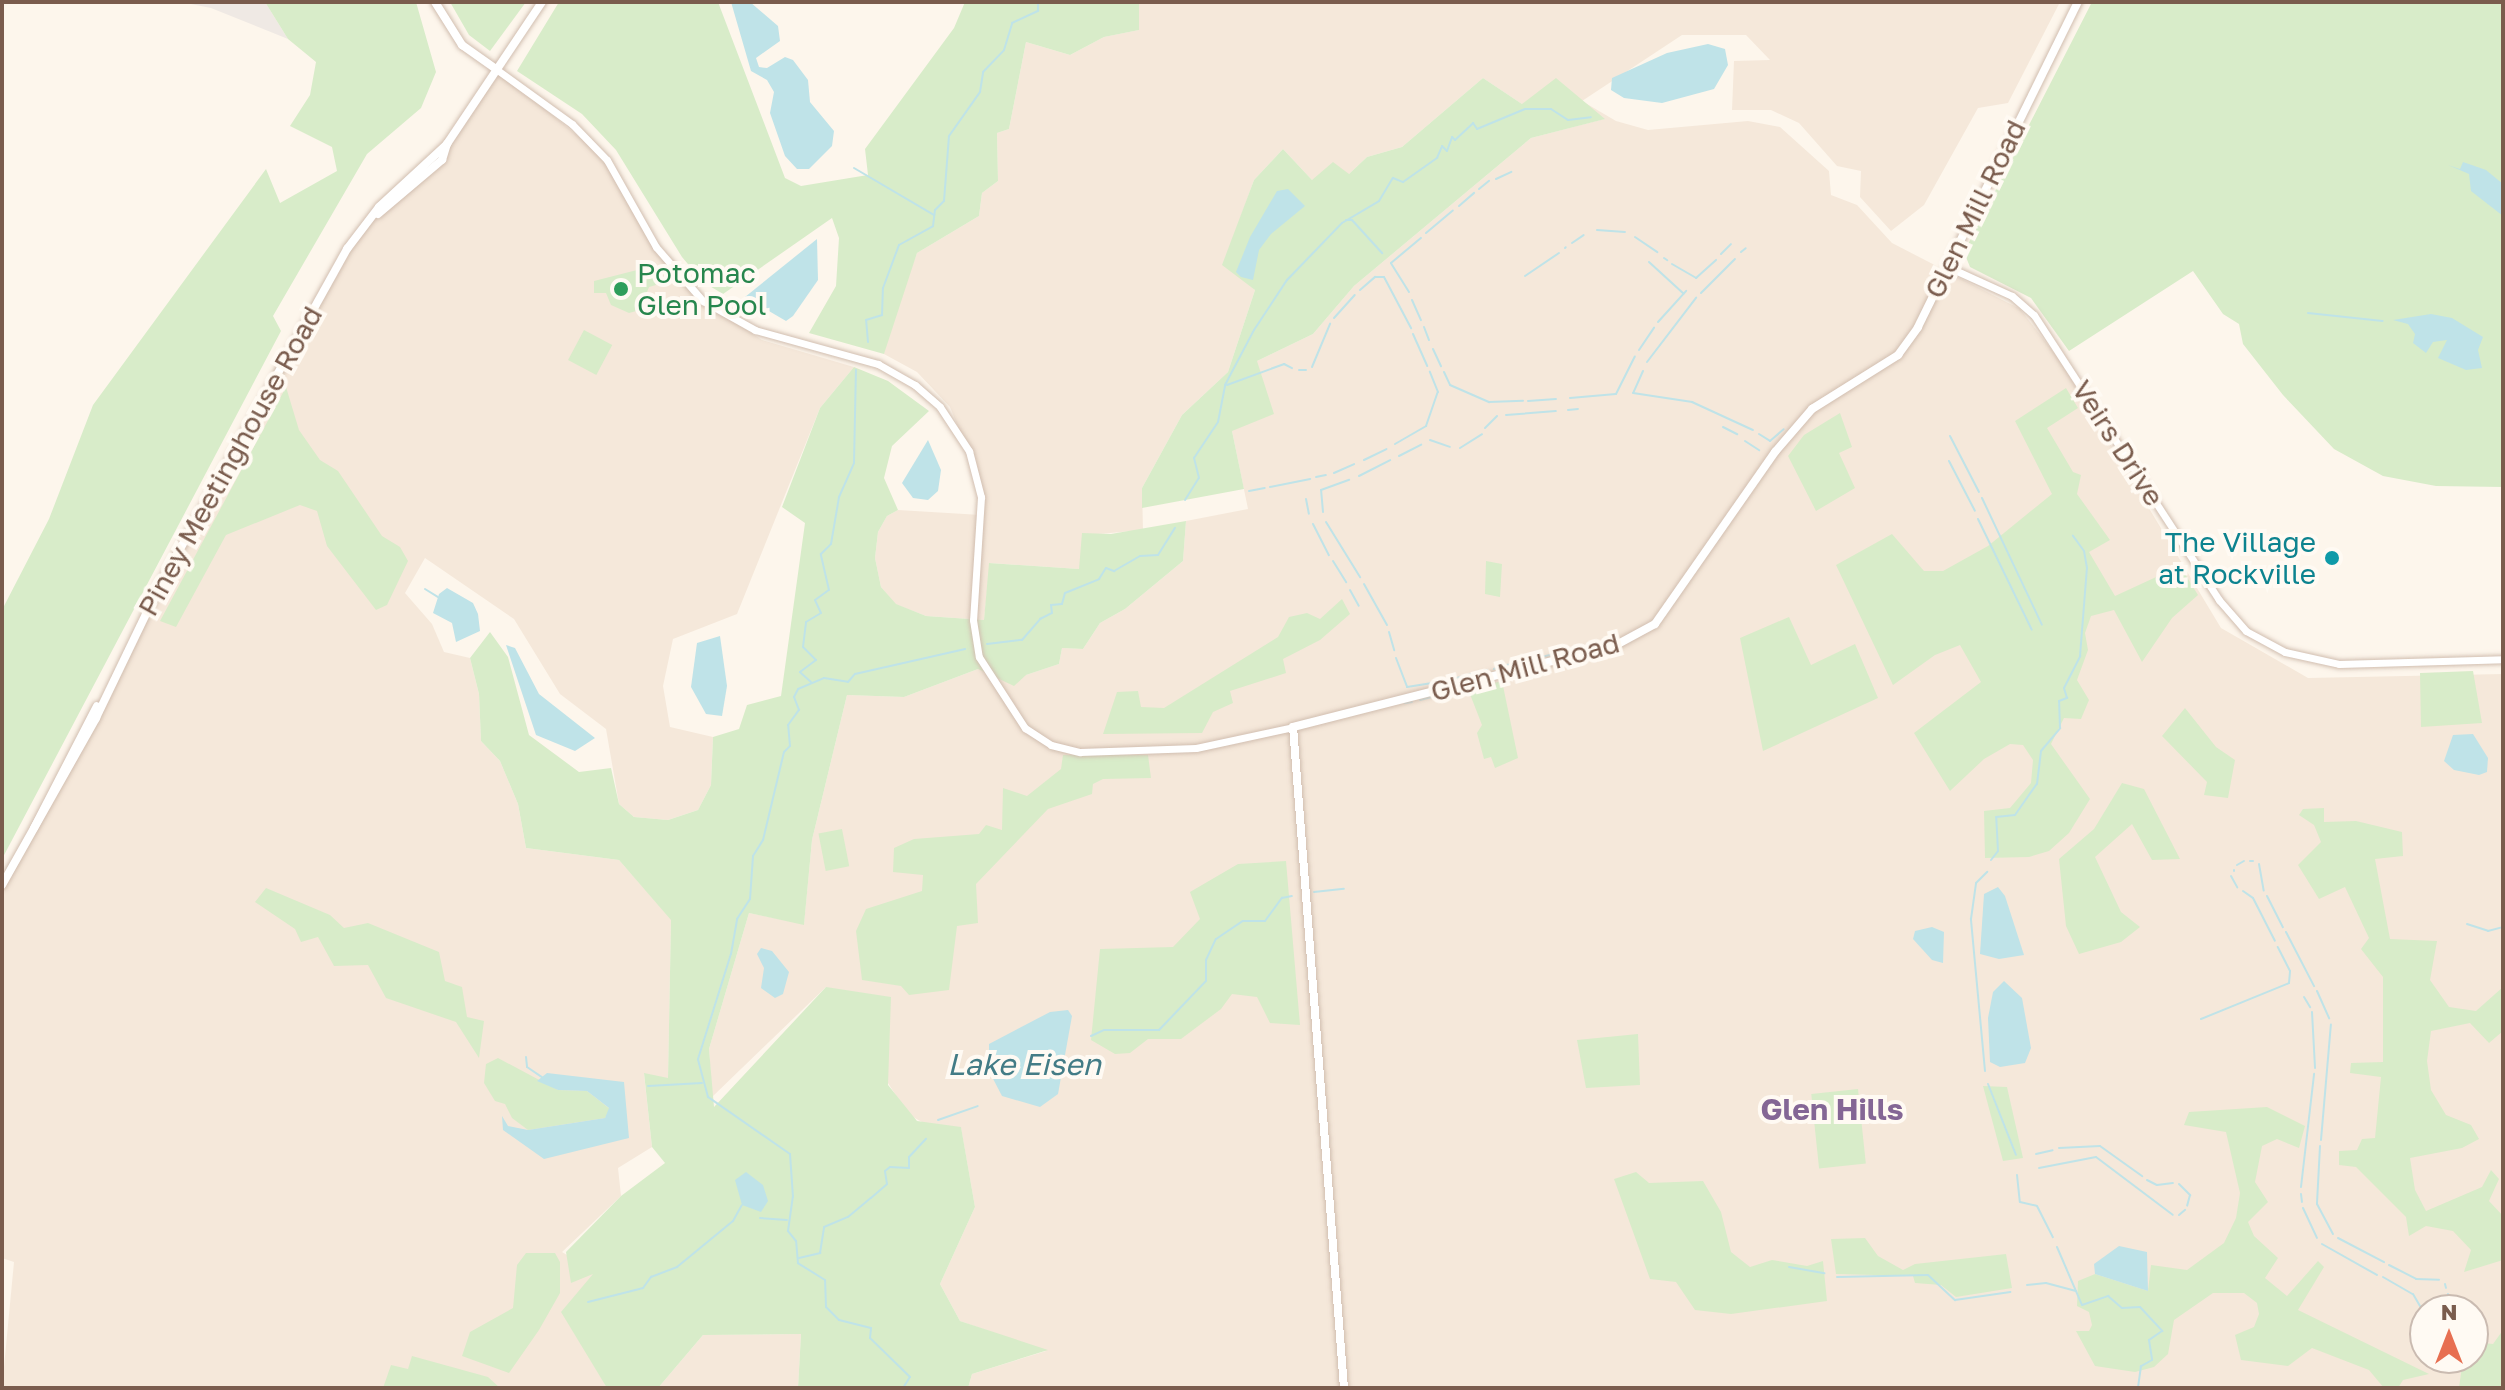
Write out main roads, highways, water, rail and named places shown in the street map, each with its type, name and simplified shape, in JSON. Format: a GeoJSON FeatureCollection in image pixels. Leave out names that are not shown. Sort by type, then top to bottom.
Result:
{"type":"FeatureCollection","features":[{"type":"Feature","properties":{"kind":"main road"},"geometry":{"type":"LineString","coordinates":[[435,2],[462,45],[496,69]]}},
{"type":"Feature","properties":{"kind":"main road","name":"Piney Meetinghouse Road"},"geometry":{"type":"LineString","coordinates":[[2,894],[2,885],[33,829],[35,817],[347,249],[366,225],[442,160],[447,144],[542,2]]}},
{"type":"Feature","properties":{"kind":"main road","name":"Glen Mill Road"},"geometry":{"type":"LineString","coordinates":[[1344,1388],[1293,727],[1608,647],[1649,629],[1812,409],[1898,355],[1948,267],[2078,2]]}},
{"type":"Feature","properties":{"kind":"water"},"geometry":{"type":"Polygon","coordinates":[[[731,2],[750,2],[778,26],[780,41],[756,58],[759,67],[767,68],[785,57],[793,60],[808,80],[810,102],[834,131],[832,146],[809,169],[797,169],[785,156],[770,113],[774,92],[767,80],[751,71],[731,2]]]}},
{"type":"Feature","properties":{"kind":"water"},"geometry":{"type":"Polygon","coordinates":[[[1708,44],[1725,49],[1728,65],[1714,89],[1662,103],[1624,98],[1611,90],[1612,78],[1667,53],[1708,44]]]}},
{"type":"Feature","properties":{"kind":"water"},"geometry":{"type":"Polygon","coordinates":[[[2463,162],[2486,170],[2503,184],[2503,216],[2471,191],[2469,174],[2448,165],[2460,169],[2463,162]]]}},
{"type":"Feature","properties":{"kind":"water"},"geometry":{"type":"Polygon","coordinates":[[[1288,189],[1305,206],[1271,234],[1259,250],[1253,280],[1241,277],[1236,272],[1250,237],[1277,191],[1288,189]]]}},
{"type":"Feature","properties":{"kind":"water"},"geometry":{"type":"Polygon","coordinates":[[[817,239],[818,280],[793,316],[786,321],[745,297],[817,239]]]}},
{"type":"Feature","properties":{"kind":"water"},"geometry":{"type":"Polygon","coordinates":[[[2431,314],[2452,318],[2483,337],[2478,350],[2482,368],[2466,370],[2438,358],[2447,340],[2433,342],[2426,353],[2413,343],[2415,334],[2408,324],[2393,320],[2431,314]]]}},
{"type":"Feature","properties":{"kind":"water"},"geometry":{"type":"Polygon","coordinates":[[[928,440],[941,470],[938,491],[928,500],[913,498],[902,483],[928,440]]]}},
{"type":"Feature","properties":{"kind":"water"},"geometry":{"type":"Polygon","coordinates":[[[447,588],[473,603],[478,614],[480,631],[456,642],[452,623],[433,613],[439,594],[447,588]]]}},
{"type":"Feature","properties":{"kind":"water"},"geometry":{"type":"Polygon","coordinates":[[[720,636],[727,686],[722,716],[706,714],[691,687],[697,643],[720,636]]]}},
{"type":"Feature","properties":{"kind":"water"},"geometry":{"type":"Polygon","coordinates":[[[506,645],[515,648],[539,694],[595,738],[575,751],[536,735],[506,645]]]}},
{"type":"Feature","properties":{"kind":"water"},"geometry":{"type":"Polygon","coordinates":[[[2473,734],[2488,758],[2487,772],[2479,775],[2454,770],[2444,761],[2453,735],[2473,734]]]}},
{"type":"Feature","properties":{"kind":"water"},"geometry":{"type":"Polygon","coordinates":[[[1998,887],[2005,896],[2024,955],[1999,959],[1980,954],[1984,894],[1998,887]]]}},
{"type":"Feature","properties":{"kind":"water"},"geometry":{"type":"Polygon","coordinates":[[[1932,927],[1944,932],[1943,963],[1932,960],[1913,939],[1915,931],[1932,927]]]}},
{"type":"Feature","properties":{"kind":"water"},"geometry":{"type":"Polygon","coordinates":[[[761,948],[772,951],[789,972],[783,994],[775,998],[761,988],[764,968],[757,954],[761,948]]]}},
{"type":"Feature","properties":{"kind":"water"},"geometry":{"type":"Polygon","coordinates":[[[2004,981],[2022,998],[2031,1048],[2025,1063],[2000,1067],[1990,1062],[1988,1018],[1993,992],[2004,981]]]}},
{"type":"Feature","properties":{"kind":"water","name":"Lake Eisen"},"geometry":{"type":"Polygon","coordinates":[[[1068,1010],[1072,1016],[1058,1094],[1040,1107],[1002,1096],[989,1071],[989,1044],[1050,1012],[1068,1010]]]}},
{"type":"Feature","properties":{"kind":"water"},"geometry":{"type":"Polygon","coordinates":[[[547,1073],[624,1082],[629,1138],[544,1159],[503,1130],[502,1116],[508,1126],[528,1130],[605,1118],[609,1108],[587,1091],[558,1090],[537,1081],[547,1073]]]}},
{"type":"Feature","properties":{"kind":"water"},"geometry":{"type":"Polygon","coordinates":[[[746,1172],[763,1185],[768,1201],[761,1212],[742,1205],[735,1180],[746,1172]]]}},
{"type":"Feature","properties":{"kind":"water"},"geometry":{"type":"Polygon","coordinates":[[[2119,1246],[2147,1252],[2148,1291],[2095,1274],[2094,1264],[2119,1246]]]}},
{"type":"Feature","properties":{"kind":"waterway"},"geometry":{"type":"LineString","coordinates":[[868,342],[866,320],[882,315],[883,288],[899,245],[933,226],[935,210],[944,201],[949,136],[980,92],[983,72],[1004,50],[1012,23],[1038,11],[1038,2]]}},
{"type":"Feature","properties":{"kind":"waterway"},"geometry":{"type":"LineString","coordinates":[[1185,500],[1199,478],[1194,458],[1218,422],[1225,385],[1254,330],[1287,280],[1342,223],[1379,201],[1393,178],[1403,182],[1437,158],[1442,146],[1447,151],[1452,137],[1455,140],[1473,123],[1477,129],[1525,109],[1551,109],[1568,120],[1591,117]]}},
{"type":"Feature","properties":{"kind":"waterway"},"geometry":{"type":"LineString","coordinates":[[854,168],[934,215]]}},
{"type":"Feature","properties":{"kind":"waterway"},"geometry":{"type":"LineString","coordinates":[[1496,179],[1511,172]]}},
{"type":"Feature","properties":{"kind":"waterway"},"geometry":{"type":"LineString","coordinates":[[1479,189],[1489,181]]}},
{"type":"Feature","properties":{"kind":"waterway"},"geometry":{"type":"LineString","coordinates":[[1459,206],[1474,193]]}},
{"type":"Feature","properties":{"kind":"waterway"},"geometry":{"type":"LineString","coordinates":[[1426,233],[1453,210]]}},
{"type":"Feature","properties":{"kind":"waterway"},"geometry":{"type":"LineString","coordinates":[[1346,220],[1352,220],[1382,253]]}},
{"type":"Feature","properties":{"kind":"waterway"},"geometry":{"type":"LineString","coordinates":[[1597,230],[1625,232]]}},
{"type":"Feature","properties":{"kind":"waterway"},"geometry":{"type":"LineString","coordinates":[[1572,243],[1584,235]]}},
{"type":"Feature","properties":{"kind":"waterway"},"geometry":{"type":"LineString","coordinates":[[1635,237],[1657,252]]}},
{"type":"Feature","properties":{"kind":"waterway"},"geometry":{"type":"LineString","coordinates":[[1409,292],[1391,263],[1421,238]]}},
{"type":"Feature","properties":{"kind":"waterway"},"geometry":{"type":"LineString","coordinates":[[1721,254],[1731,244]]}},
{"type":"Feature","properties":{"kind":"waterway"},"geometry":{"type":"LineString","coordinates":[[1741,252],[1746,248]]}},
{"type":"Feature","properties":{"kind":"waterway"},"geometry":{"type":"LineString","coordinates":[[1525,276],[1559,253]]}},
{"type":"Feature","properties":{"kind":"waterway"},"geometry":{"type":"LineString","coordinates":[[1701,293],[1735,259]]}},
{"type":"Feature","properties":{"kind":"waterway"},"geometry":{"type":"LineString","coordinates":[[1672,264],[1696,278],[1716,260]]}},
{"type":"Feature","properties":{"kind":"waterway"},"geometry":{"type":"LineString","coordinates":[[1649,262],[1684,294]]}},
{"type":"Feature","properties":{"kind":"waterway"},"geometry":{"type":"LineString","coordinates":[[1360,290],[1375,277],[1384,277],[1411,328]]}},
{"type":"Feature","properties":{"kind":"waterway"},"geometry":{"type":"LineString","coordinates":[[1658,322],[1686,291]]}},
{"type":"Feature","properties":{"kind":"waterway"},"geometry":{"type":"LineString","coordinates":[[1334,318],[1355,295]]}},
{"type":"Feature","properties":{"kind":"waterway"},"geometry":{"type":"LineString","coordinates":[[1647,362],[1696,298]]}},
{"type":"Feature","properties":{"kind":"waterway"},"geometry":{"type":"LineString","coordinates":[[1412,300],[1421,320]]}},
{"type":"Feature","properties":{"kind":"waterway"},"geometry":{"type":"LineString","coordinates":[[2308,313],[2383,321]]}},
{"type":"Feature","properties":{"kind":"waterway"},"geometry":{"type":"LineString","coordinates":[[1312,367],[1330,324]]}},
{"type":"Feature","properties":{"kind":"waterway"},"geometry":{"type":"LineString","coordinates":[[1424,327],[1429,340]]}},
{"type":"Feature","properties":{"kind":"waterway"},"geometry":{"type":"LineString","coordinates":[[1639,350],[1654,328]]}},
{"type":"Feature","properties":{"kind":"waterway"},"geometry":{"type":"LineString","coordinates":[[1413,334],[1427,366]]}},
{"type":"Feature","properties":{"kind":"waterway"},"geometry":{"type":"LineString","coordinates":[[1433,349],[1441,366]]}},
{"type":"Feature","properties":{"kind":"waterway"},"geometry":{"type":"LineString","coordinates":[[1570,398],[1616,394],[1635,356]]}},
{"type":"Feature","properties":{"kind":"waterway"},"geometry":{"type":"LineString","coordinates":[[1227,385],[1284,364],[1292,368]]}},
{"type":"Feature","properties":{"kind":"waterway"},"geometry":{"type":"LineString","coordinates":[[811,682],[800,672],[816,660],[803,647],[806,622],[821,613],[815,600],[829,590],[821,554],[831,544],[839,497],[854,463],[856,370]]}},
{"type":"Feature","properties":{"kind":"waterway"},"geometry":{"type":"LineString","coordinates":[[1299,370],[1306,370]]}},
{"type":"Feature","properties":{"kind":"waterway"},"geometry":{"type":"LineString","coordinates":[[1643,371],[1633,393],[1692,402],[1753,430]]}},
{"type":"Feature","properties":{"kind":"waterway"},"geometry":{"type":"LineString","coordinates":[[1395,444],[1426,426],[1438,392],[1430,372]]}},
{"type":"Feature","properties":{"kind":"waterway"},"geometry":{"type":"LineString","coordinates":[[1444,372],[1450,385],[1489,402],[1523,401]]}},
{"type":"Feature","properties":{"kind":"waterway"},"geometry":{"type":"LineString","coordinates":[[1528,401],[1556,399]]}},
{"type":"Feature","properties":{"kind":"waterway"},"geometry":{"type":"LineString","coordinates":[[1568,410],[1578,409]]}},
{"type":"Feature","properties":{"kind":"waterway"},"geometry":{"type":"LineString","coordinates":[[1506,415],[1556,411]]}},
{"type":"Feature","properties":{"kind":"waterway"},"geometry":{"type":"LineString","coordinates":[[1485,428],[1497,416]]}},
{"type":"Feature","properties":{"kind":"waterway"},"geometry":{"type":"LineString","coordinates":[[1723,427],[1737,434]]}},
{"type":"Feature","properties":{"kind":"waterway"},"geometry":{"type":"LineString","coordinates":[[1759,434],[1770,441],[1784,429]]}},
{"type":"Feature","properties":{"kind":"waterway"},"geometry":{"type":"LineString","coordinates":[[1460,448],[1482,434]]}},
{"type":"Feature","properties":{"kind":"waterway"},"geometry":{"type":"LineString","coordinates":[[1950,436],[1979,492]]}},
{"type":"Feature","properties":{"kind":"waterway"},"geometry":{"type":"LineString","coordinates":[[1430,440],[1450,447]]}},
{"type":"Feature","properties":{"kind":"waterway"},"geometry":{"type":"LineString","coordinates":[[1745,441],[1759,450]]}},
{"type":"Feature","properties":{"kind":"waterway"},"geometry":{"type":"LineString","coordinates":[[1399,456],[1421,445]]}},
{"type":"Feature","properties":{"kind":"waterway"},"geometry":{"type":"LineString","coordinates":[[1364,460],[1387,449]]}},
{"type":"Feature","properties":{"kind":"waterway"},"geometry":{"type":"LineString","coordinates":[[1359,476],[1390,460]]}},
{"type":"Feature","properties":{"kind":"waterway"},"geometry":{"type":"LineString","coordinates":[[1949,461],[1975,511]]}},
{"type":"Feature","properties":{"kind":"waterway"},"geometry":{"type":"LineString","coordinates":[[1334,473],[1354,464]]}},
{"type":"Feature","properties":{"kind":"waterway"},"geometry":{"type":"LineString","coordinates":[[1316,477],[1326,475]]}},
{"type":"Feature","properties":{"kind":"waterway"},"geometry":{"type":"LineString","coordinates":[[1270,487],[1310,479]]}},
{"type":"Feature","properties":{"kind":"waterway"},"geometry":{"type":"LineString","coordinates":[[1323,512],[1321,490],[1349,480]]}},
{"type":"Feature","properties":{"kind":"waterway"},"geometry":{"type":"LineString","coordinates":[[1249,491],[1265,488]]}},
{"type":"Feature","properties":{"kind":"waterway"},"geometry":{"type":"LineString","coordinates":[[1982,498],[2042,625]]}},
{"type":"Feature","properties":{"kind":"waterway"},"geometry":{"type":"LineString","coordinates":[[1306,499],[1309,514]]}},
{"type":"Feature","properties":{"kind":"waterway"},"geometry":{"type":"LineString","coordinates":[[1978,519],[2032,630]]}},
{"type":"Feature","properties":{"kind":"waterway"},"geometry":{"type":"LineString","coordinates":[[1326,522],[1360,577]]}},
{"type":"Feature","properties":{"kind":"waterway"},"geometry":{"type":"LineString","coordinates":[[1313,524],[1329,555]]}},
{"type":"Feature","properties":{"kind":"waterway"},"geometry":{"type":"LineString","coordinates":[[987,644],[1022,640],[1040,619],[1052,613],[1051,605],[1062,604],[1065,593],[1099,579],[1106,568],[1114,571],[1140,556],[1158,555],[1175,528]]}},
{"type":"Feature","properties":{"kind":"waterway"},"geometry":{"type":"LineString","coordinates":[[1991,860],[1998,851],[1996,817],[2015,815],[2037,784],[2041,751],[2060,728],[2059,701],[2067,698],[2064,688],[2080,656],[2087,568],[2084,551],[2073,536]]}},
{"type":"Feature","properties":{"kind":"waterway"},"geometry":{"type":"LineString","coordinates":[[1333,561],[1346,582]]}},
{"type":"Feature","properties":{"kind":"waterway"},"geometry":{"type":"LineString","coordinates":[[1364,584],[1387,625]]}},
{"type":"Feature","properties":{"kind":"waterway"},"geometry":{"type":"LineString","coordinates":[[425,589],[438,597]]}},
{"type":"Feature","properties":{"kind":"waterway"},"geometry":{"type":"LineString","coordinates":[[1350,590],[1359,606]]}},
{"type":"Feature","properties":{"kind":"waterway"},"geometry":{"type":"LineString","coordinates":[[1389,632],[1394,650]]}},
{"type":"Feature","properties":{"kind":"waterway"},"geometry":{"type":"LineString","coordinates":[[903,1388],[910,1377],[870,1338],[871,1328],[839,1320],[826,1307],[825,1280],[798,1263],[796,1241],[788,1231],[793,1197],[790,1154],[708,1097],[698,1059],[731,954],[737,919],[750,899],[753,856],[763,840],[784,752],[790,746],[788,725],[799,710],[794,697],[798,689],[824,678],[848,682],[855,674],[965,649]]}},
{"type":"Feature","properties":{"kind":"waterway"},"geometry":{"type":"LineString","coordinates":[[1507,665],[1559,653]]}},
{"type":"Feature","properties":{"kind":"waterway"},"geometry":{"type":"LineString","coordinates":[[1396,658],[1407,687],[1445,681]]}},
{"type":"Feature","properties":{"kind":"waterway"},"geometry":{"type":"LineString","coordinates":[[1494,669],[1501,666]]}},
{"type":"Feature","properties":{"kind":"waterway"},"geometry":{"type":"LineString","coordinates":[[1453,679],[1487,670]]}},
{"type":"Feature","properties":{"kind":"waterway"},"geometry":{"type":"LineString","coordinates":[[1457,690],[1483,684]]}},
{"type":"Feature","properties":{"kind":"waterway"},"geometry":{"type":"LineString","coordinates":[[1420,700],[1446,693]]}},
{"type":"Feature","properties":{"kind":"waterway"},"geometry":{"type":"LineString","coordinates":[[1405,703],[1412,702]]}},
{"type":"Feature","properties":{"kind":"waterway"},"geometry":{"type":"LineString","coordinates":[[2237,865],[2244,861]]}},
{"type":"Feature","properties":{"kind":"waterway"},"geometry":{"type":"LineString","coordinates":[[2259,864],[2264,891]]}},
{"type":"Feature","properties":{"kind":"waterway"},"geometry":{"type":"LineString","coordinates":[[1985,1071],[1971,919],[1976,883],[1987,872]]}},
{"type":"Feature","properties":{"kind":"waterway"},"geometry":{"type":"LineString","coordinates":[[2231,876],[2237,887]]}},
{"type":"Feature","properties":{"kind":"waterway"},"geometry":{"type":"LineString","coordinates":[[1314,892],[1344,889]]}},
{"type":"Feature","properties":{"kind":"waterway"},"geometry":{"type":"LineString","coordinates":[[2243,891],[2253,898],[2275,941]]}},
{"type":"Feature","properties":{"kind":"waterway"},"geometry":{"type":"LineString","coordinates":[[1091,1036],[1104,1030],[1159,1030],[1206,981],[1206,960],[1216,939],[1243,921],[1265,921],[1282,898],[1292,896]]}},
{"type":"Feature","properties":{"kind":"waterway"},"geometry":{"type":"LineString","coordinates":[[2267,896],[2283,927]]}},
{"type":"Feature","properties":{"kind":"waterway"},"geometry":{"type":"LineString","coordinates":[[2467,924],[2488,931],[2503,927]]}},
{"type":"Feature","properties":{"kind":"waterway"},"geometry":{"type":"LineString","coordinates":[[2286,932],[2314,986]]}},
{"type":"Feature","properties":{"kind":"waterway"},"geometry":{"type":"LineString","coordinates":[[2201,1019],[2289,983],[2290,971],[2278,947]]}},
{"type":"Feature","properties":{"kind":"waterway"},"geometry":{"type":"LineString","coordinates":[[2317,991],[2329,1018]]}},
{"type":"Feature","properties":{"kind":"waterway"},"geometry":{"type":"LineString","coordinates":[[2304,997],[2310,1007]]}},
{"type":"Feature","properties":{"kind":"waterway"},"geometry":{"type":"LineString","coordinates":[[2312,1012],[2315,1068]]}},
{"type":"Feature","properties":{"kind":"waterway"},"geometry":{"type":"LineString","coordinates":[[2321,1140],[2331,1024]]}},
{"type":"Feature","properties":{"kind":"waterway"},"geometry":{"type":"LineString","coordinates":[[526,1057],[527,1067],[542,1077]]}},
{"type":"Feature","properties":{"kind":"waterway"},"geometry":{"type":"LineString","coordinates":[[2301,1187],[2314,1074]]}},
{"type":"Feature","properties":{"kind":"waterway"},"geometry":{"type":"LineString","coordinates":[[648,1086],[702,1083]]}},
{"type":"Feature","properties":{"kind":"waterway"},"geometry":{"type":"LineString","coordinates":[[1988,1084],[2016,1155]]}},
{"type":"Feature","properties":{"kind":"waterway"},"geometry":{"type":"LineString","coordinates":[[938,1120],[978,1106]]}},
{"type":"Feature","properties":{"kind":"waterway"},"geometry":{"type":"LineString","coordinates":[[799,1258],[820,1253],[824,1227],[848,1217],[887,1184],[885,1171],[890,1167],[909,1168],[909,1157],[926,1139]]}},
{"type":"Feature","properties":{"kind":"waterway"},"geometry":{"type":"LineString","coordinates":[[2059,1148],[2100,1146],[2142,1176]]}},
{"type":"Feature","properties":{"kind":"waterway"},"geometry":{"type":"LineString","coordinates":[[2320,1146],[2317,1204],[2333,1234]]}},
{"type":"Feature","properties":{"kind":"waterway"},"geometry":{"type":"LineString","coordinates":[[2036,1154],[2053,1150]]}},
{"type":"Feature","properties":{"kind":"waterway"},"geometry":{"type":"LineString","coordinates":[[2039,1168],[2096,1157],[2173,1215]]}},
{"type":"Feature","properties":{"kind":"waterway"},"geometry":{"type":"LineString","coordinates":[[2017,1175],[2020,1202],[2037,1206],[2053,1237]]}},
{"type":"Feature","properties":{"kind":"waterway"},"geometry":{"type":"LineString","coordinates":[[2147,1180],[2157,1185],[2173,1183]]}},
{"type":"Feature","properties":{"kind":"waterway"},"geometry":{"type":"LineString","coordinates":[[2179,1184],[2190,1195],[2187,1206]]}},
{"type":"Feature","properties":{"kind":"waterway"},"geometry":{"type":"LineString","coordinates":[[2301,1194],[2302,1202]]}},
{"type":"Feature","properties":{"kind":"waterway"},"geometry":{"type":"LineString","coordinates":[[588,1302],[643,1288],[651,1277],[677,1267],[733,1221],[742,1205]]}},
{"type":"Feature","properties":{"kind":"waterway"},"geometry":{"type":"LineString","coordinates":[[2303,1208],[2317,1238]]}},
{"type":"Feature","properties":{"kind":"waterway"},"geometry":{"type":"LineString","coordinates":[[2179,1215],[2185,1210]]}},
{"type":"Feature","properties":{"kind":"waterway"},"geometry":{"type":"LineString","coordinates":[[760,1218],[787,1220]]}},
{"type":"Feature","properties":{"kind":"waterway"},"geometry":{"type":"LineString","coordinates":[[2338,1238],[2384,1262]]}},
{"type":"Feature","properties":{"kind":"waterway"},"geometry":{"type":"LineString","coordinates":[[2322,1244],[2377,1275]]}},
{"type":"Feature","properties":{"kind":"waterway"},"geometry":{"type":"LineString","coordinates":[[2057,1247],[2082,1305],[2108,1296],[2122,1308],[2140,1307],[2162,1331],[2149,1340],[2152,1360],[2141,1366],[2138,1388]]}},
{"type":"Feature","properties":{"kind":"waterway"},"geometry":{"type":"LineString","coordinates":[[2389,1265],[2416,1279],[2439,1280]]}},
{"type":"Feature","properties":{"kind":"waterway"},"geometry":{"type":"LineString","coordinates":[[1789,1267],[1824,1273]]}},
{"type":"Feature","properties":{"kind":"waterway"},"geometry":{"type":"LineString","coordinates":[[1837,1277],[1928,1275],[1955,1300],[2010,1292]]}},
{"type":"Feature","properties":{"kind":"waterway"},"geometry":{"type":"LineString","coordinates":[[2383,1277],[2413,1294]]}},
{"type":"Feature","properties":{"kind":"waterway"},"geometry":{"type":"LineString","coordinates":[[2027,1285],[2046,1283],[2076,1291]]}},
{"type":"Feature","properties":{"kind":"waterway"},"geometry":{"type":"LineString","coordinates":[[2445,1284],[2446,1288]]}},
{"type":"Feature","properties":{"kind":"waterway"},"geometry":{"type":"LineString","coordinates":[[876,1388],[885,1388]]}},
{"type":"Feature","properties":{"kind":"place","name":"Potomac Glen Pool"},"geometry":{"type":"Point","coordinates":[621,289]}},
{"type":"Feature","properties":{"kind":"place","name":"The Village at Rockville"},"geometry":{"type":"Point","coordinates":[2332,558]}},
{"type":"Feature","properties":{"kind":"district","name":"Glen Hills"},"geometry":{"type":"Point","coordinates":[1832,1109]}}]}
